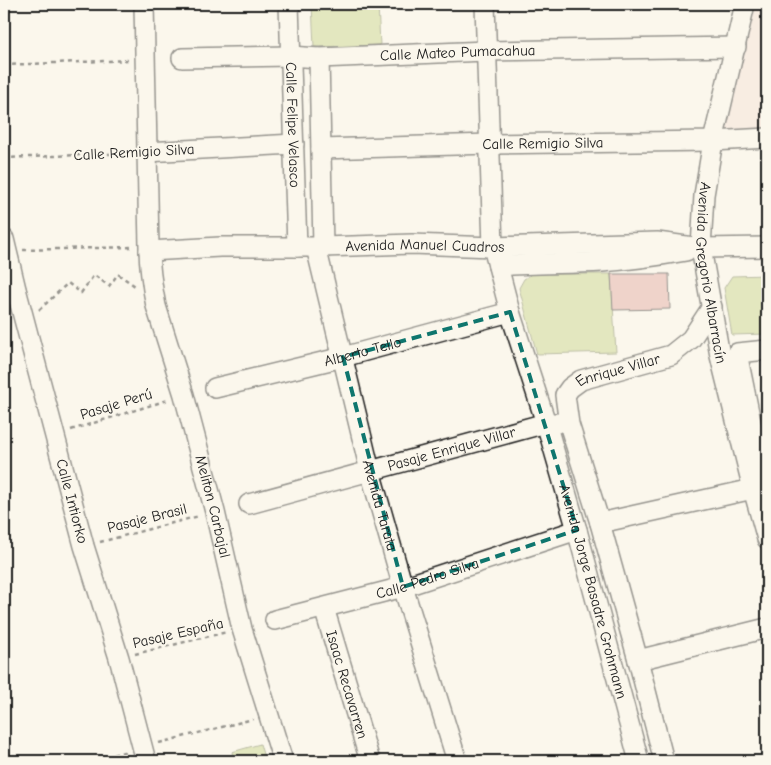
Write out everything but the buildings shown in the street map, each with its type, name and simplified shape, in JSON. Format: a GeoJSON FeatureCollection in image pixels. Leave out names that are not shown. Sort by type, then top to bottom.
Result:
{"type":"FeatureCollection","features":[{"type":"Feature","properties":{"kind":"street","name":"Meliton Carbajal"},"geometry":{"type":"LineString","coordinates":[[144,4],[149,249],[153,292],[184,395],[215,512],[242,629],[283,761]]}},
{"type":"Feature","properties":{"kind":"street","name":"Calle Felipe Velasco"},"geometry":{"type":"LineString","coordinates":[[289,4],[294,144],[312,247]]}},
{"type":"Feature","properties":{"kind":"street","name":"Avenida Jorge Basadre Grohmann"},"geometry":{"type":"LineString","coordinates":[[485,4],[493,247],[510,312],[546,423],[577,530],[639,761]]}},
{"type":"Feature","properties":{"kind":"street","name":"Avenida Gregorio Albarracín"},"geometry":{"type":"LineString","coordinates":[[745,4],[713,141],[704,195],[701,248],[720,356],[761,485],[767,539]]}},
{"type":"Feature","properties":{"kind":"street","name":"Calle Mateo Pumacahua"},"geometry":{"type":"LineString","coordinates":[[182,58],[290,56],[319,58],[486,51],[736,47]]}},
{"type":"Feature","properties":{"kind":"street","name":"Calle Felipe Velasco"},"geometry":{"type":"LineString","coordinates":[[312,247],[321,149],[319,58]]}},
{"type":"Feature","properties":{"kind":"street","name":"Calle Remigio Silva"},"geometry":{"type":"LineString","coordinates":[[321,149],[490,144],[713,141],[767,138]]}},
{"type":"Feature","properties":{"kind":"street","name":"Calle Remigio Silva"},"geometry":{"type":"LineString","coordinates":[[146,152],[294,144]]}},
{"type":"Feature","properties":{"kind":"street","name":"Avenida Manuel Cuadros"},"geometry":{"type":"LineString","coordinates":[[149,249],[412,244],[493,247],[657,242],[701,248],[767,247]]}},
{"type":"Feature","properties":{"kind":"street","name":"Calle Intiorko"},"geometry":{"type":"LineString","coordinates":[[5,245],[84,546],[119,658],[144,754]]}},
{"type":"Feature","properties":{"kind":"street","name":"Avenida Tarata"},"geometry":{"type":"LineString","coordinates":[[312,247],[402,587],[457,761]]}},
{"type":"Feature","properties":{"kind":"street","name":"Avenida Manuel Cuadros"},"geometry":{"type":"LineString","coordinates":[[498,266],[602,262],[660,256],[701,248]]}},
{"type":"Feature","properties":{"kind":"street","name":"Enrique Villar"},"geometry":{"type":"LineString","coordinates":[[569,424],[565,395],[570,388],[580,380],[672,355],[691,338],[712,307]]}},
{"type":"Feature","properties":{"kind":"street","name":"Alberto Tello"},"geometry":{"type":"LineString","coordinates":[[215,388],[342,358],[510,312]]}},
{"type":"Feature","properties":{"kind":"street"},"geometry":{"type":"LineString","coordinates":[[600,524],[761,485],[737,353],[767,350]]}},
{"type":"Feature","properties":{"kind":"street","name":"Pasaje Enrique Villar"},"geometry":{"type":"LineString","coordinates":[[248,504],[546,423],[569,424]]}},
{"type":"Feature","properties":{"kind":"street","name":"Avenida Jorge Basadre Grohmann"},"geometry":{"type":"LineString","coordinates":[[569,424],[600,524],[664,761]]}},
{"type":"Feature","properties":{"kind":"street","name":"Calle Pedro Silva"},"geometry":{"type":"LineString","coordinates":[[275,620],[402,587],[577,530]]}},
{"type":"Feature","properties":{"kind":"street","name":"Isaac Recavarren"},"geometry":{"type":"LineString","coordinates":[[324,608],[370,761]]}},
{"type":"Feature","properties":{"kind":"street"},"geometry":{"type":"LineString","coordinates":[[638,660],[767,628]]}},
{"type":"Feature","properties":{"kind":"path"},"geometry":{"type":"LineString","coordinates":[[4,65],[145,59]]}},
{"type":"Feature","properties":{"kind":"path","name":"Calle Remigio Silva"},"geometry":{"type":"LineString","coordinates":[[4,158],[146,152]]}},
{"type":"Feature","properties":{"kind":"path"},"geometry":{"type":"LineString","coordinates":[[5,245],[149,249]]}},
{"type":"Feature","properties":{"kind":"path"},"geometry":{"type":"LineString","coordinates":[[25,322],[68,284],[81,294],[94,275],[109,286],[118,274],[140,290],[153,292]]}},
{"type":"Feature","properties":{"kind":"path","name":"Pasaje Perú"},"geometry":{"type":"LineString","coordinates":[[55,435],[184,395]]}},
{"type":"Feature","properties":{"kind":"path","name":"Pasaje Brasil"},"geometry":{"type":"LineString","coordinates":[[84,546],[215,512]]}},
{"type":"Feature","properties":{"kind":"path","name":"Pasaje España"},"geometry":{"type":"LineString","coordinates":[[119,658],[242,629]]}},
{"type":"Feature","properties":{"kind":"path"},"geometry":{"type":"LineString","coordinates":[[90,761],[144,754],[269,715]]}},
{"type":"Feature","properties":{"kind":"highlighted area"},"geometry":{"type":"Polygon","coordinates":[[[510,312],[577,530],[403,587],[343,357],[510,312]]]}},
{"type":"Feature","properties":{"kind":"shaded area"},"geometry":{"type":"Polygon","coordinates":[[[751,4],[767,4],[767,133],[720,134],[751,4]]]}},
{"type":"Feature","properties":{"kind":"green space"},"geometry":{"type":"Polygon","coordinates":[[[312,4],[378,4],[380,45],[314,47],[312,4]]]}},
{"type":"Feature","properties":{"kind":"green space"},"geometry":{"type":"Polygon","coordinates":[[[532,274],[611,274],[616,352],[537,354],[519,288],[524,279],[532,274]]]}},
{"type":"Feature","properties":{"kind":"green space"},"geometry":{"type":"Polygon","coordinates":[[[767,275],[767,334],[732,335],[724,288],[732,276],[767,275]]]}},
{"type":"Feature","properties":{"kind":"green space"},"geometry":{"type":"Polygon","coordinates":[[[260,744],[265,761],[234,761],[232,752],[260,744]]]}}]}
